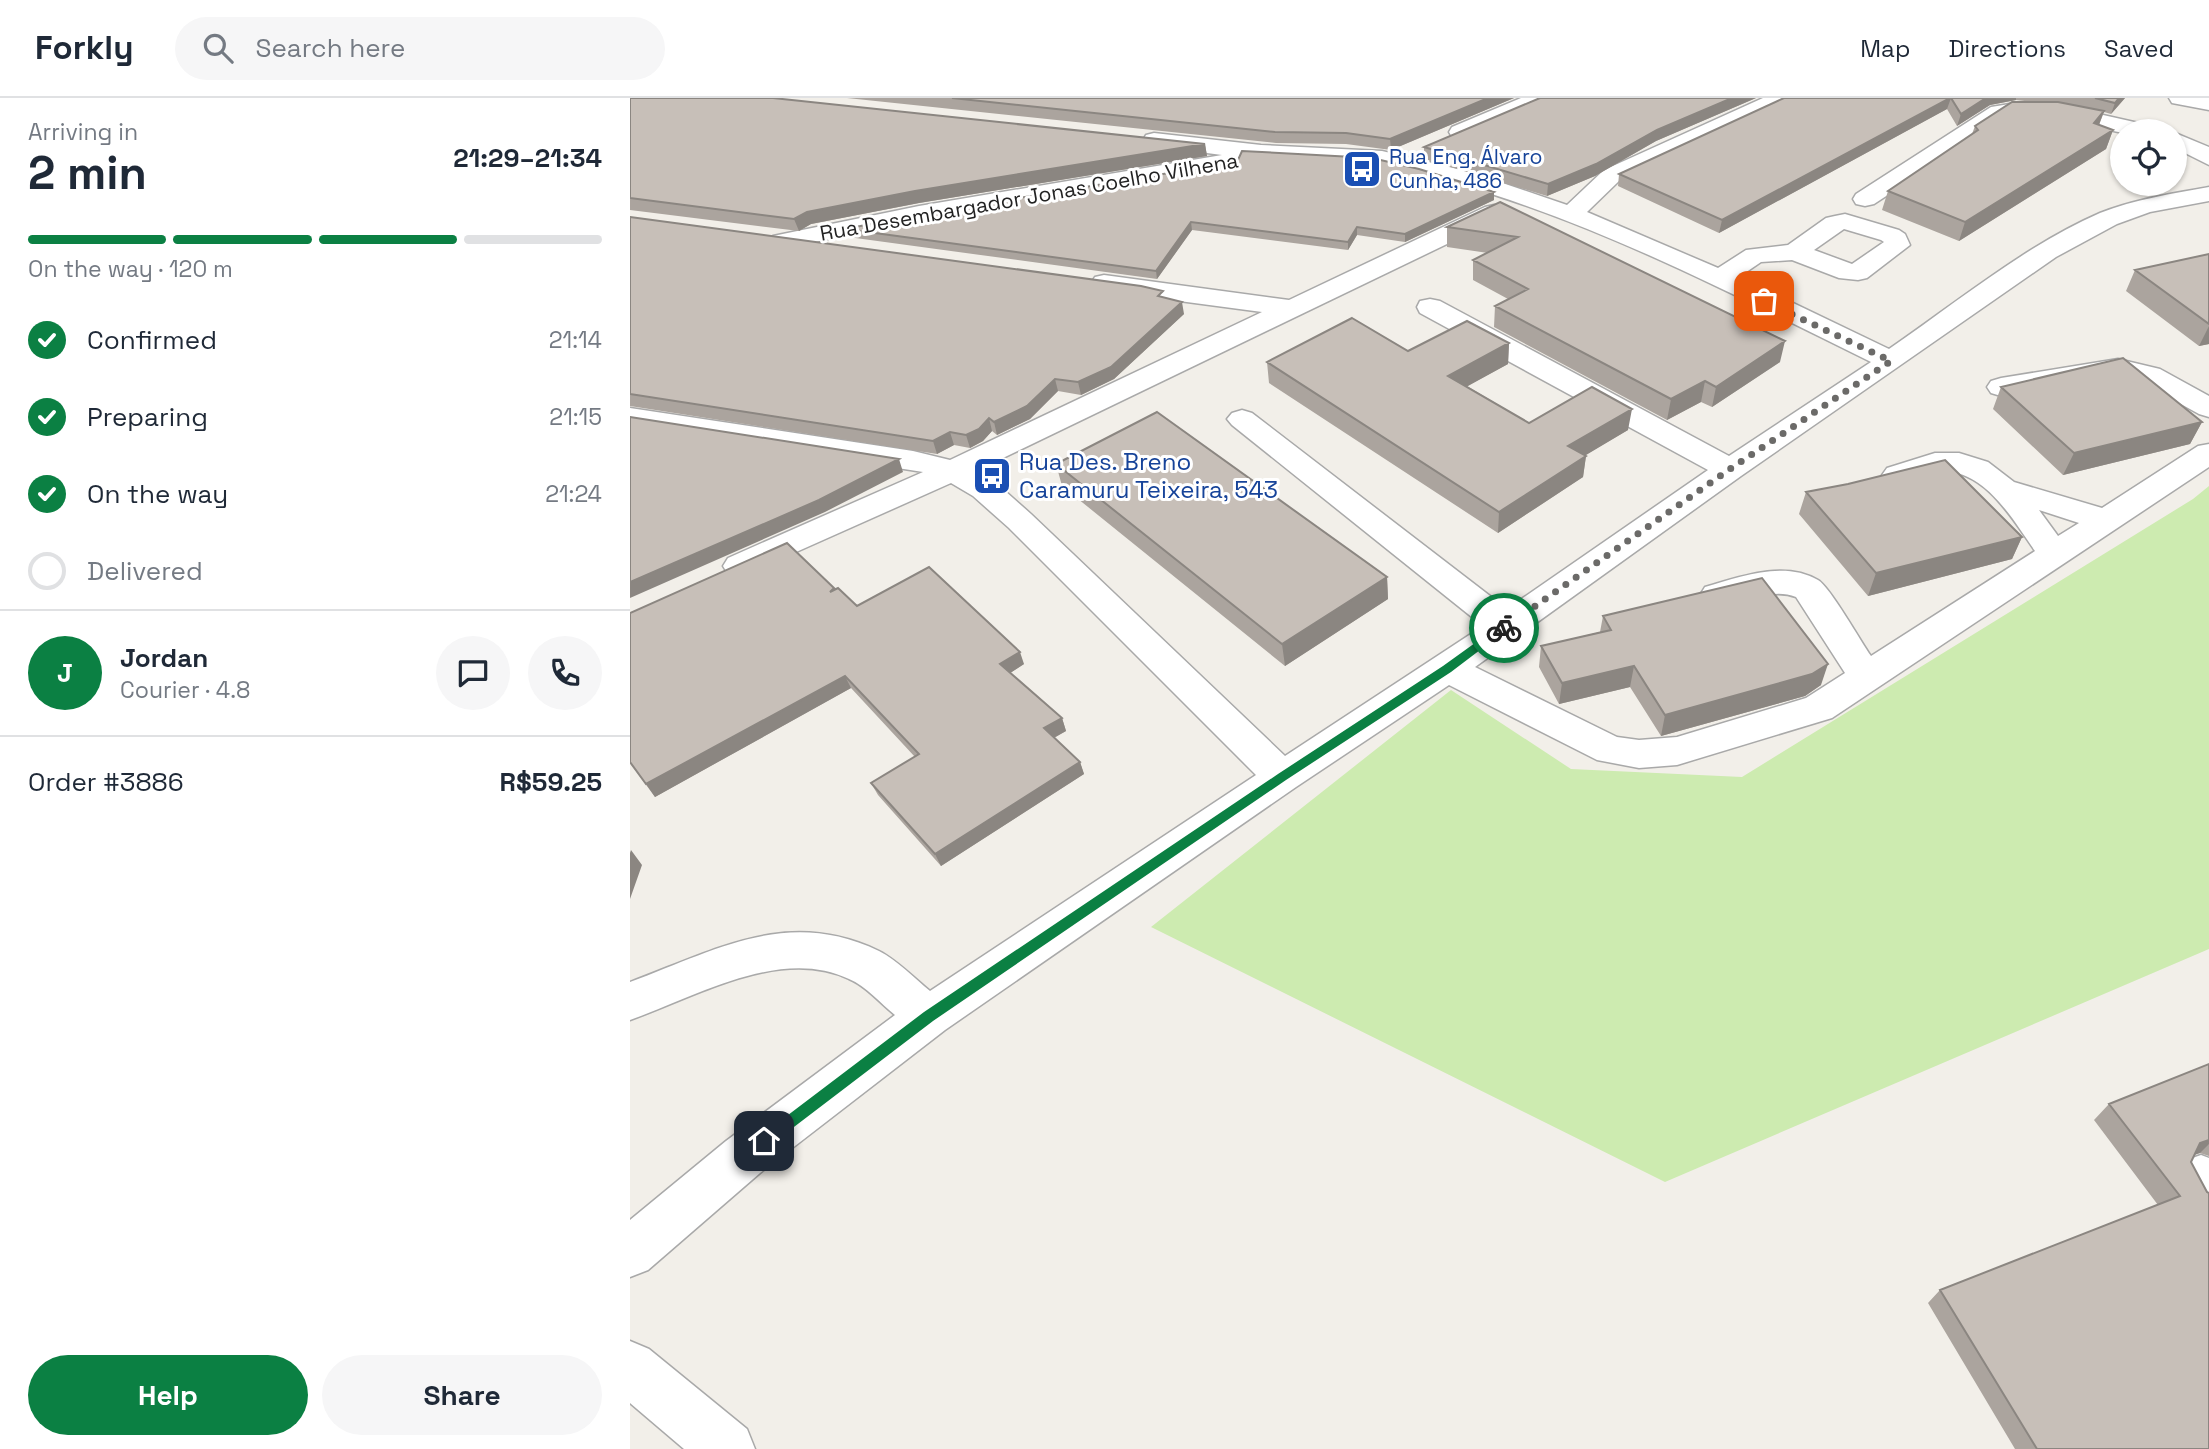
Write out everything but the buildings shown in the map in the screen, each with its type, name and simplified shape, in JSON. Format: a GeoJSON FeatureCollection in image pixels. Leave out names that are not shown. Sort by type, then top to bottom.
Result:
{"type":"FeatureCollection","features":[{"type":"Feature","properties":{"kind":"street"},"geometry":{"type":"LineString","coordinates":[[1394,160],[1540,98]]}},
{"type":"Feature","properties":{"kind":"street"},"geometry":{"type":"LineString","coordinates":[[1573,215],[1581,202],[1612,175],[1781,98]]}},
{"type":"Feature","properties":{"kind":"street"},"geometry":{"type":"LineString","coordinates":[[2180,98],[2209,103]]}},
{"type":"Feature","properties":{"kind":"street"},"geometry":{"type":"LineString","coordinates":[[1864,199],[1999,112],[2024,109],[2047,111],[2110,124]]}},
{"type":"Feature","properties":{"kind":"street"},"geometry":{"type":"LineString","coordinates":[[1124,137],[1276,153],[1346,154],[1394,160],[1523,198],[1622,233],[1891,361]]}},
{"type":"Feature","properties":{"kind":"street"},"geometry":{"type":"LineString","coordinates":[[2187,145],[2209,158]]}},
{"type":"Feature","properties":{"kind":"street","name":"Rua Desembargador Jonas Coelho Vilhena"},"geometry":{"type":"LineString","coordinates":[[782,241],[919,213],[1276,153]]}},
{"type":"Feature","properties":{"kind":"street"},"geometry":{"type":"LineString","coordinates":[[630,1252],[743,1157],[929,1016],[1282,777],[1447,669],[1730,469],[1891,361],[2046,252],[2108,219],[2144,206],[2209,194]]}},
{"type":"Feature","properties":{"kind":"street"},"geometry":{"type":"LineString","coordinates":[[717,576],[953,470],[1523,198]]}},
{"type":"Feature","properties":{"kind":"street"},"geometry":{"type":"LineString","coordinates":[[754,237],[851,250]]}},
{"type":"Feature","properties":{"kind":"street"},"geometry":{"type":"LineString","coordinates":[[1719,279],[1755,255],[1795,253]]}},
{"type":"Feature","properties":{"kind":"street"},"geometry":{"type":"LineString","coordinates":[[1085,280],[1292,309]]}},
{"type":"Feature","properties":{"kind":"street"},"geometry":{"type":"LineString","coordinates":[[1430,307],[1730,469]]}},
{"type":"Feature","properties":{"kind":"street"},"geometry":{"type":"LineString","coordinates":[[2001,387],[2118,368],[2150,375],[2209,408]]}},
{"type":"Feature","properties":{"kind":"street"},"geometry":{"type":"LineString","coordinates":[[630,417],[913,460],[953,470],[984,489],[1020,521],[1282,777]]}},
{"type":"Feature","properties":{"kind":"street"},"geometry":{"type":"LineString","coordinates":[[1242,419],[1506,626]]}},
{"type":"Feature","properties":{"kind":"street"},"geometry":{"type":"LineString","coordinates":[[1447,669],[1610,750],[1639,754],[1676,751],[1819,708],[2209,453]]}},
{"type":"Feature","properties":{"kind":"street"},"geometry":{"type":"LineString","coordinates":[[1864,486],[1938,462],[1949,462],[1979,470],[2005,489],[2054,554]]}},
{"type":"Feature","properties":{"kind":"street"},"geometry":{"type":"LineString","coordinates":[[2005,489],[2104,520]]}},
{"type":"Feature","properties":{"kind":"street"},"geometry":{"type":"LineString","coordinates":[[1686,603],[1776,581],[1798,584],[1808,589],[1867,678]]}},
{"type":"Feature","properties":{"kind":"street"},"geometry":{"type":"LineString","coordinates":[[630,1001],[759,953],[814,949],[865,965],[929,1016]]}},
{"type":"Feature","properties":{"kind":"street"},"geometry":{"type":"LineString","coordinates":[[630,1368],[727,1449]]}},
{"type":"Feature","properties":{"kind":"green space"},"geometry":{"type":"Polygon","coordinates":[[[2209,486],[2209,949],[1665,1182],[1151,927],[1451,690],[1571,769],[1742,777],[2193,499],[2209,486]]]}},
{"type":"Feature","properties":{"kind":"way so far"},"geometry":{"type":"LineString","coordinates":[[1504,628],[1730,469],[1891,361],[1764,301]]}},
{"type":"Feature","properties":{"kind":"place","name":"Rua Eng. Álvaro Cunha, 486"},"geometry":{"type":"Point","coordinates":[1362,169]}},
{"type":"Feature","properties":{"kind":"place","name":"Rua Des. Breno Caramuru Teixeira, 543"},"geometry":{"type":"Point","coordinates":[992,476]}},
{"type":"Feature","properties":{"kind":"route"},"geometry":{"type":"LineString","coordinates":[[764,1141],[929,1016],[1282,777],[1447,669],[1504,628]]}}]}
